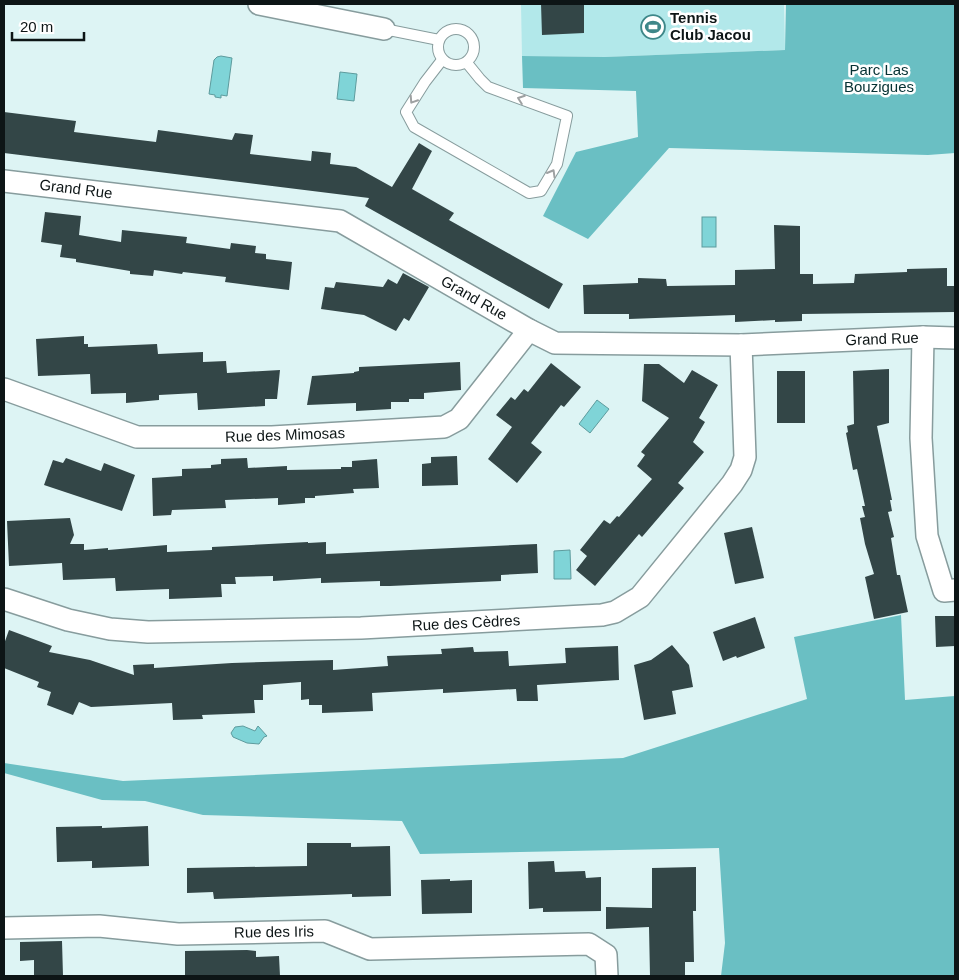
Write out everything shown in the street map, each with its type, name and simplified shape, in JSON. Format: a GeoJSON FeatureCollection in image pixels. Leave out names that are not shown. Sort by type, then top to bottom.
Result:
{"type":"FeatureCollection","features":[{"type":"Feature","properties":{"kind":"street"},"geometry":{"type":"LineString","coordinates":[[259,4],[384,29]]}},
{"type":"Feature","properties":{"kind":"street","name":"Grand Rue"},"geometry":{"type":"LineString","coordinates":[[4,181],[340,221],[529,330],[555,343],[741,345],[955,338]]}},
{"type":"Feature","properties":{"kind":"street","name":"Rue des Mimosas"},"geometry":{"type":"LineString","coordinates":[[4,389],[137,437],[272,437],[444,427],[459,419],[529,330]]}},
{"type":"Feature","properties":{"kind":"street"},"geometry":{"type":"LineString","coordinates":[[923,338],[921,438],[927,536],[944,591],[955,590]]}},
{"type":"Feature","properties":{"kind":"street","name":"Rue des Cèdres"},"geometry":{"type":"LineString","coordinates":[[4,599],[68,620],[110,629],[148,632],[361,628],[546,619],[615,612],[640,597],[732,484],[741,470],[745,457],[741,345]]}},
{"type":"Feature","properties":{"kind":"street","name":"Rue des Iris"},"geometry":{"type":"LineString","coordinates":[[4,928],[99,926],[178,934],[325,931],[370,949],[589,944],[606,955],[607,976]]}},
{"type":"Feature","properties":{"kind":"lane"},"geometry":{"type":"LineString","coordinates":[[384,29],[439,40]]}},
{"type":"Feature","properties":{"kind":"lane"},"geometry":{"type":"LineString","coordinates":[[458,29],[468,34],[472,39],[474,52],[466,63],[454,66],[442,60],[438,54],[439,40],[446,32],[458,29]]}},
{"type":"Feature","properties":{"kind":"lane"},"geometry":{"type":"LineString","coordinates":[[442,60],[406,112],[414,128],[529,192],[541,191],[557,164],[567,116],[488,87],[466,63]]}},
{"type":"Feature","properties":{"kind":"shaded area","name":"Tennis Club Jacou"},"geometry":{"type":"Polygon","coordinates":[[[521,4],[784,4],[785,50],[605,57],[522,56],[521,4]]]}},
{"type":"Feature","properties":{"kind":"shaded area"},"geometry":{"type":"Polygon","coordinates":[[[221,56],[232,58],[227,96],[221,95],[221,98],[209,94],[214,60],[221,56]]]}},
{"type":"Feature","properties":{"kind":"shaded area"},"geometry":{"type":"Polygon","coordinates":[[[340,72],[357,74],[354,101],[337,99],[340,72]]]}},
{"type":"Feature","properties":{"kind":"shaded area"},"geometry":{"type":"Polygon","coordinates":[[[702,217],[716,217],[716,247],[702,247],[702,217]]]}},
{"type":"Feature","properties":{"kind":"shaded area"},"geometry":{"type":"Polygon","coordinates":[[[597,400],[609,409],[590,433],[579,424],[597,400]]]}},
{"type":"Feature","properties":{"kind":"shaded area"},"geometry":{"type":"Polygon","coordinates":[[[570,550],[571,579],[554,579],[554,551],[570,550]]]}},
{"type":"Feature","properties":{"kind":"shaded area"},"geometry":{"type":"Polygon","coordinates":[[[243,726],[255,731],[258,726],[267,736],[259,744],[247,743],[233,737],[231,733],[235,727],[243,726]]]}},
{"type":"Feature","properties":{"kind":"green space","name":"Parc Las Bouzigues"},"geometry":{"type":"Polygon","coordinates":[[[786,4],[955,4],[955,153],[928,155],[669,148],[588,239],[543,216],[576,152],[638,137],[636,91],[523,88],[522,56],[605,57],[785,50],[786,4]]]}},
{"type":"Feature","properties":{"kind":"green space"},"geometry":{"type":"Polygon","coordinates":[[[901,615],[905,700],[955,696],[955,976],[721,976],[725,943],[719,848],[420,854],[402,821],[203,815],[145,801],[102,800],[4,773],[4,763],[123,781],[623,758],[807,699],[794,637],[901,615]]]}},
{"type":"Feature","properties":{"kind":"building"},"geometry":{"type":"Polygon","coordinates":[[[541,4],[584,4],[584,33],[542,35],[541,4]]]}},
{"type":"Feature","properties":{"kind":"building"},"geometry":{"type":"Polygon","coordinates":[[[4,112],[76,121],[74,132],[156,142],[158,130],[232,140],[235,133],[253,135],[250,154],[311,161],[312,151],[331,153],[330,164],[356,167],[392,187],[419,143],[432,151],[412,189],[454,213],[449,220],[563,284],[549,309],[365,206],[369,198],[4,153],[4,112]]]}},
{"type":"Feature","properties":{"kind":"building"},"geometry":{"type":"Polygon","coordinates":[[[45,212],[81,216],[79,235],[121,242],[122,230],[187,237],[186,243],[230,249],[231,243],[256,246],[255,253],[266,254],[266,259],[292,262],[289,290],[225,282],[226,277],[183,272],[182,274],[154,270],[153,276],[130,274],[130,271],[76,262],[76,259],[60,257],[62,245],[41,242],[45,212]]]}},
{"type":"Feature","properties":{"kind":"building"},"geometry":{"type":"Polygon","coordinates":[[[774,225],[800,226],[800,274],[813,274],[813,284],[854,283],[855,274],[907,272],[907,269],[947,268],[947,286],[955,286],[955,312],[802,314],[802,321],[775,322],[775,320],[735,322],[735,315],[629,319],[629,314],[584,314],[583,285],[638,283],[638,278],[666,279],[667,286],[735,285],[735,270],[775,269],[774,225]]]}},
{"type":"Feature","properties":{"kind":"building"},"geometry":{"type":"Polygon","coordinates":[[[403,273],[429,287],[409,321],[404,318],[396,331],[364,315],[321,309],[325,287],[334,288],[336,282],[383,287],[388,279],[397,284],[403,273]]]}},
{"type":"Feature","properties":{"kind":"building"},"geometry":{"type":"Polygon","coordinates":[[[84,336],[84,344],[88,344],[88,347],[157,344],[158,354],[203,352],[203,362],[226,361],[227,373],[280,370],[277,399],[265,399],[265,406],[198,410],[197,393],[159,395],[159,400],[126,403],[126,393],[91,394],[90,374],[38,376],[36,339],[84,336]]]}},
{"type":"Feature","properties":{"kind":"building"},"geometry":{"type":"Polygon","coordinates":[[[460,362],[461,390],[424,393],[424,399],[409,399],[409,402],[391,402],[391,409],[356,411],[356,403],[307,405],[312,376],[354,373],[359,371],[359,367],[460,362]]]}},
{"type":"Feature","properties":{"kind":"building"},"geometry":{"type":"Polygon","coordinates":[[[551,363],[581,387],[564,407],[561,405],[531,443],[542,452],[517,483],[488,459],[512,427],[496,415],[511,397],[515,400],[524,389],[528,392],[551,363]]]}},
{"type":"Feature","properties":{"kind":"building"},"geometry":{"type":"Polygon","coordinates":[[[644,364],[659,364],[684,383],[692,370],[718,385],[699,418],[705,422],[693,442],[704,452],[678,483],[684,488],[642,537],[639,534],[595,586],[576,570],[587,556],[580,550],[604,520],[610,524],[617,516],[619,517],[652,479],[637,466],[645,455],[641,452],[669,418],[642,401],[644,364]]]}},
{"type":"Feature","properties":{"kind":"building"},"geometry":{"type":"Polygon","coordinates":[[[889,369],[889,423],[877,426],[892,500],[890,500],[892,511],[888,512],[894,537],[891,538],[897,575],[900,575],[908,612],[874,619],[865,577],[874,574],[860,518],[865,517],[862,506],[865,506],[857,469],[853,470],[846,433],[848,432],[847,426],[854,424],[853,371],[889,369]]]}},
{"type":"Feature","properties":{"kind":"building"},"geometry":{"type":"Polygon","coordinates":[[[777,371],[805,371],[805,423],[777,423],[777,371]]]}},
{"type":"Feature","properties":{"kind":"building"},"geometry":{"type":"Polygon","coordinates":[[[457,456],[458,485],[422,486],[422,464],[431,463],[431,457],[457,456]]]}},
{"type":"Feature","properties":{"kind":"building"},"geometry":{"type":"Polygon","coordinates":[[[66,458],[101,471],[104,463],[135,475],[122,511],[44,485],[53,460],[63,463],[66,458]]]}},
{"type":"Feature","properties":{"kind":"building"},"geometry":{"type":"Polygon","coordinates":[[[247,458],[248,468],[287,466],[287,470],[341,469],[341,467],[352,467],[352,461],[377,459],[379,488],[353,489],[354,493],[305,498],[305,503],[278,505],[278,498],[225,500],[226,508],[172,510],[171,515],[153,516],[152,478],[182,476],[182,469],[211,468],[211,465],[221,464],[221,459],[247,458]]]}},
{"type":"Feature","properties":{"kind":"building"},"geometry":{"type":"Polygon","coordinates":[[[70,518],[74,535],[70,544],[84,544],[84,550],[167,545],[167,552],[212,550],[212,547],[326,542],[326,554],[537,544],[538,573],[501,575],[501,581],[390,586],[380,586],[380,581],[321,583],[321,578],[273,581],[273,576],[235,577],[236,584],[221,584],[222,597],[169,599],[169,589],[116,591],[115,578],[63,580],[62,563],[9,566],[7,521],[70,518]]]}},
{"type":"Feature","properties":{"kind":"building"},"geometry":{"type":"Polygon","coordinates":[[[752,527],[764,578],[735,584],[724,533],[752,527]]]}},
{"type":"Feature","properties":{"kind":"building"},"geometry":{"type":"Polygon","coordinates":[[[935,616],[955,616],[955,646],[936,647],[935,616]]]}},
{"type":"Feature","properties":{"kind":"building"},"geometry":{"type":"Polygon","coordinates":[[[755,617],[765,648],[723,661],[713,632],[755,617]]]}},
{"type":"Feature","properties":{"kind":"building"},"geometry":{"type":"Polygon","coordinates":[[[9,630],[52,646],[49,652],[90,660],[134,675],[133,665],[154,664],[154,668],[232,663],[333,660],[333,670],[388,666],[387,656],[442,654],[441,649],[473,647],[474,652],[508,651],[509,666],[566,663],[565,648],[618,646],[619,680],[537,685],[538,701],[517,701],[516,689],[443,693],[443,689],[372,693],[373,711],[322,713],[322,705],[309,705],[309,699],[301,700],[301,682],[263,685],[263,700],[254,700],[255,713],[202,715],[203,719],[173,720],[172,703],[91,707],[79,702],[73,715],[47,705],[51,692],[37,687],[39,682],[4,668],[4,644],[9,630]]]}},
{"type":"Feature","properties":{"kind":"building"},"geometry":{"type":"Polygon","coordinates":[[[672,645],[689,665],[693,687],[672,691],[676,714],[644,720],[634,665],[651,660],[672,645]]]}},
{"type":"Feature","properties":{"kind":"building"},"geometry":{"type":"Polygon","coordinates":[[[102,826],[102,828],[148,826],[149,866],[92,868],[92,861],[57,862],[56,827],[102,826]]]}},
{"type":"Feature","properties":{"kind":"building"},"geometry":{"type":"Polygon","coordinates":[[[307,843],[351,843],[351,847],[390,846],[391,896],[352,897],[352,894],[214,899],[213,892],[187,893],[187,868],[307,866],[307,843]]]}},
{"type":"Feature","properties":{"kind":"building"},"geometry":{"type":"Polygon","coordinates":[[[554,861],[555,872],[585,871],[586,878],[601,877],[601,911],[543,912],[543,908],[529,909],[528,862],[554,861]]]}},
{"type":"Feature","properties":{"kind":"building"},"geometry":{"type":"Polygon","coordinates":[[[696,867],[696,911],[693,911],[694,962],[685,962],[685,976],[650,976],[649,927],[606,929],[606,907],[652,908],[652,868],[696,867]]]}},
{"type":"Feature","properties":{"kind":"building"},"geometry":{"type":"Polygon","coordinates":[[[450,879],[450,881],[472,880],[472,913],[422,914],[421,880],[450,879]]]}},
{"type":"Feature","properties":{"kind":"building"},"geometry":{"type":"Polygon","coordinates":[[[62,941],[63,976],[34,976],[34,960],[20,961],[20,942],[62,941]]]}},
{"type":"Feature","properties":{"kind":"building"},"geometry":{"type":"Polygon","coordinates":[[[185,951],[256,951],[256,957],[279,956],[280,976],[185,976],[185,951]]]}},
{"type":"Feature","properties":{"kind":"place","name":"Tennis Club Jacou"},"geometry":{"type":"Point","coordinates":[653,27]}}]}
